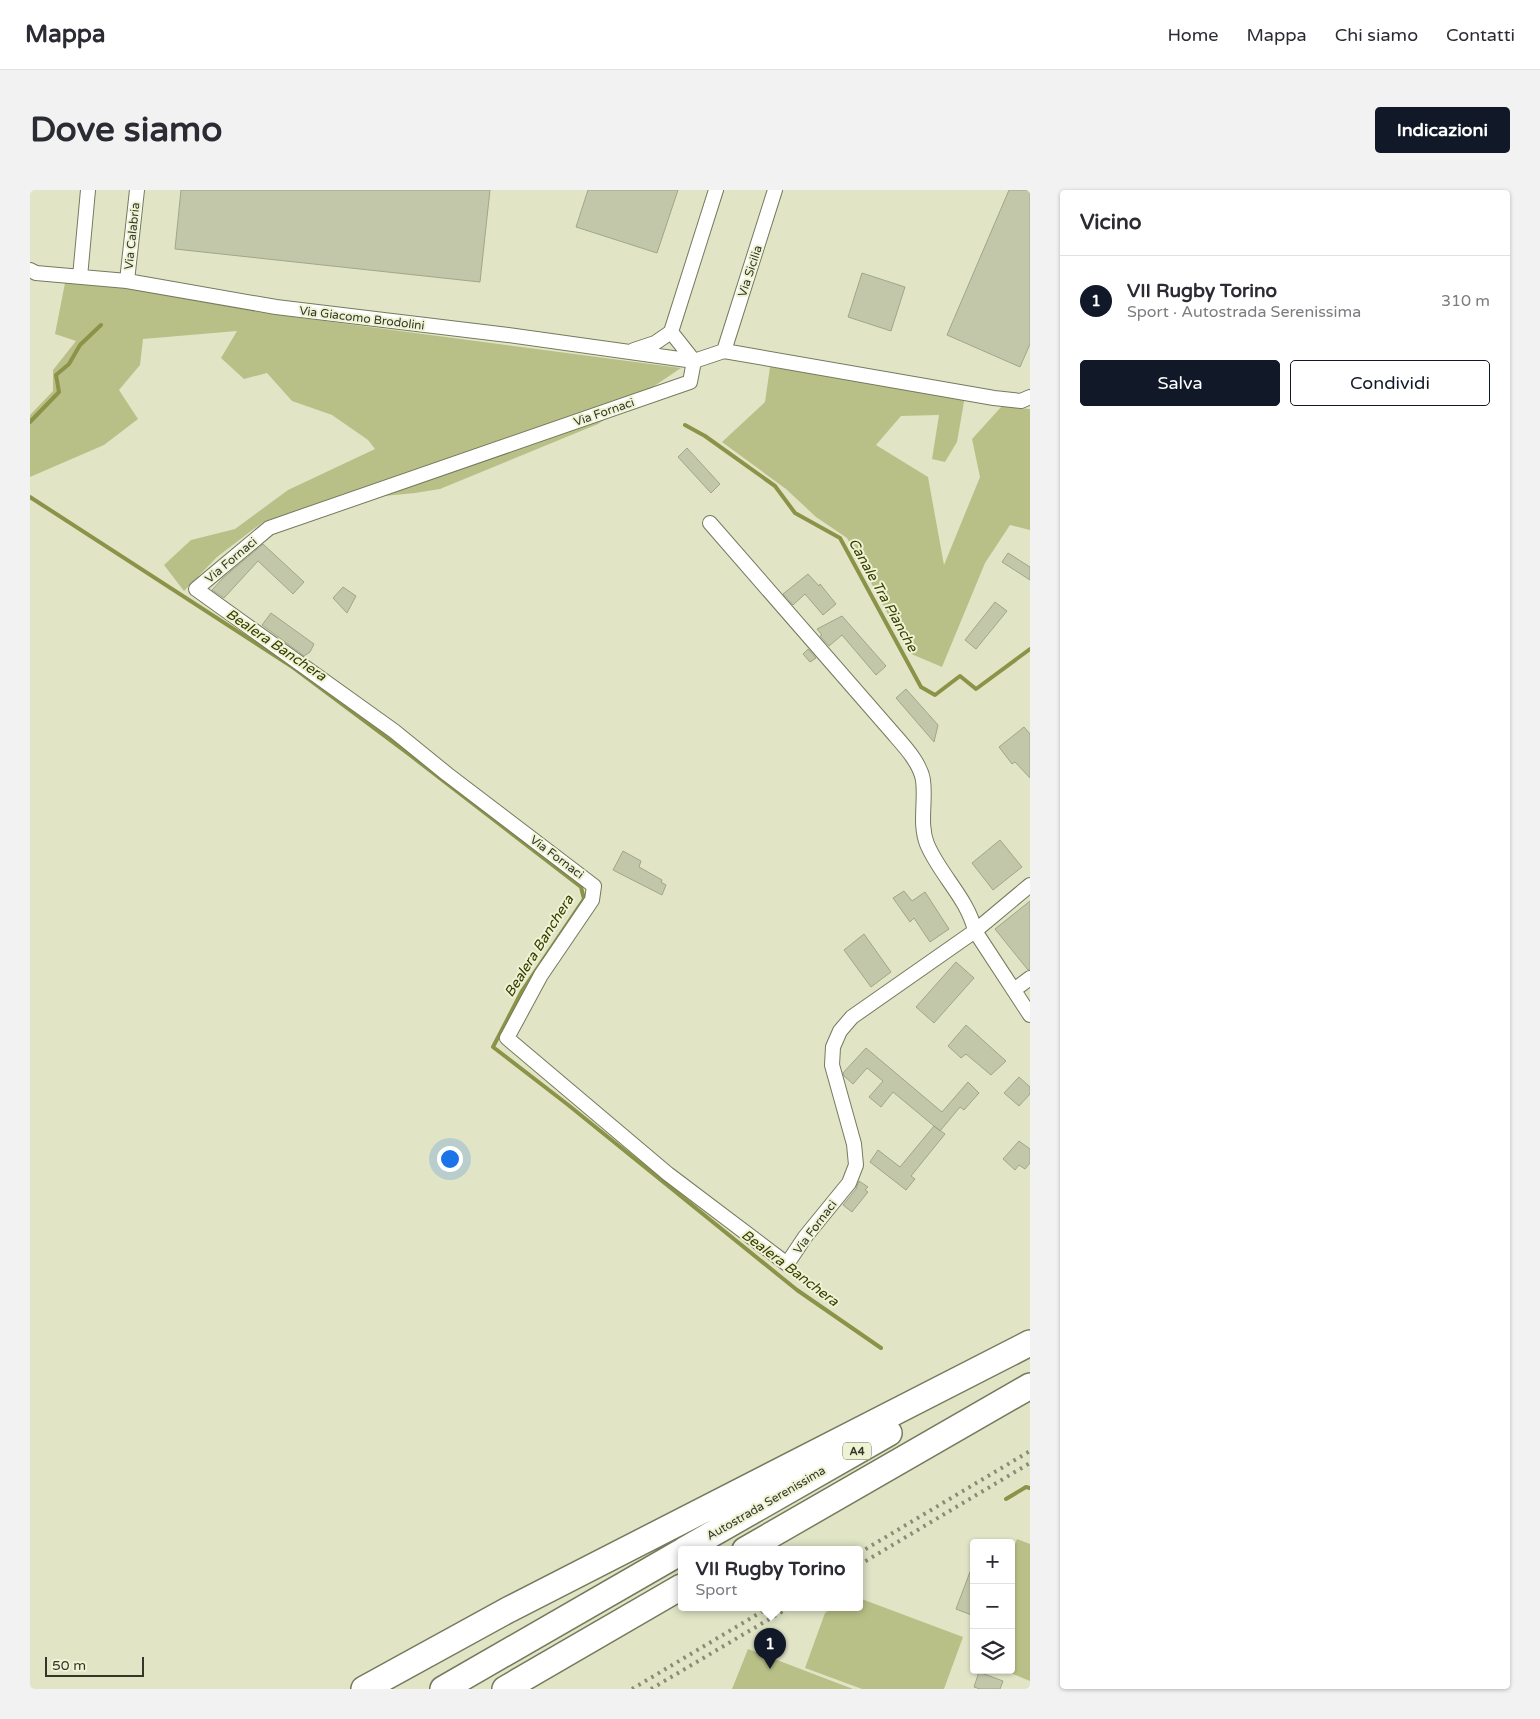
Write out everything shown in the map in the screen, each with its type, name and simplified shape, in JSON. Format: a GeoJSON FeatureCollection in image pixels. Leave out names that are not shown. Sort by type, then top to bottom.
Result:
{"type":"FeatureCollection","features":[{"type":"Feature","properties":{"kind":"highway"},"geometry":{"type":"LineString","coordinates":[[364,1689],[517,1605],[1030,1343]]}},
{"type":"Feature","properties":{"kind":"highway","name":"Autostrada Serenissima"},"geometry":{"type":"LineString","coordinates":[[691,1546],[1030,1352]]}},
{"type":"Feature","properties":{"kind":"highway","name":"A4"},"geometry":{"type":"LineString","coordinates":[[752,1546],[1030,1386]]}},
{"type":"Feature","properties":{"kind":"highway"},"geometry":{"type":"LineString","coordinates":[[443,1689],[678,1554]]}},
{"type":"Feature","properties":{"kind":"highway"},"geometry":{"type":"LineString","coordinates":[[508,1688],[678,1589]]}},
{"type":"Feature","properties":{"kind":"street"},"geometry":{"type":"LineString","coordinates":[[80,277],[88,190]]}},
{"type":"Feature","properties":{"kind":"street","name":"Via Calabria"},"geometry":{"type":"LineString","coordinates":[[127,281],[137,190]]}},
{"type":"Feature","properties":{"kind":"street"},"geometry":{"type":"LineString","coordinates":[[632,352],[655,342],[671,332],[716,190]]}},
{"type":"Feature","properties":{"kind":"street","name":"Via Sicilia"},"geometry":{"type":"LineString","coordinates":[[724,351],[775,190]]}},
{"type":"Feature","properties":{"kind":"street","name":"Via Giacomo Brodolini"},"geometry":{"type":"LineString","coordinates":[[30,270],[36,273],[127,281],[276,307],[508,335],[694,361]]}},
{"type":"Feature","properties":{"kind":"street"},"geometry":{"type":"LineString","coordinates":[[671,332],[694,361],[724,351],[994,398],[1021,401],[1030,397]]}},
{"type":"Feature","properties":{"kind":"street","name":"Via Fornaci"},"geometry":{"type":"LineString","coordinates":[[694,361],[690,382],[269,528],[196,589],[394,731],[447,774],[594,886],[592,900],[541,975],[507,1038],[668,1174],[787,1264],[805,1237],[849,1183],[856,1165],[854,1144],[832,1065],[833,1047],[840,1031],[852,1017],[975,931]]}},
{"type":"Feature","properties":{"kind":"street"},"geometry":{"type":"LineString","coordinates":[[710,523],[892,732],[916,763],[922,778],[922,824],[926,842],[972,918],[975,931],[1030,1015]]}},
{"type":"Feature","properties":{"kind":"street"},"geometry":{"type":"LineString","coordinates":[[975,931],[1030,885]]}},
{"type":"Feature","properties":{"kind":"street"},"geometry":{"type":"LineString","coordinates":[[1014,990],[1030,978]]}},
{"type":"Feature","properties":{"kind":"green space"},"geometry":{"type":"Polygon","coordinates":[[[65,283],[125,288],[264,313],[681,368],[598,424],[440,489],[323,502],[263,522],[217,557],[184,591],[164,565],[191,540],[235,529],[288,490],[375,449],[368,440],[332,415],[292,401],[267,373],[244,379],[221,358],[237,331],[143,339],[140,365],[119,390],[138,419],[104,445],[30,477],[30,415],[53,391],[53,370],[76,341],[55,334],[65,283]]]}},
{"type":"Feature","properties":{"kind":"green space"},"geometry":{"type":"Polygon","coordinates":[[[770,367],[965,396],[957,442],[945,462],[932,459],[939,415],[901,416],[876,445],[928,477],[944,565],[980,477],[972,439],[1002,406],[1030,409],[1030,530],[1010,525],[985,563],[942,667],[909,653],[847,538],[816,517],[786,489],[722,442],[765,402],[770,367]]]}},
{"type":"Feature","properties":{"kind":"green space"},"geometry":{"type":"Polygon","coordinates":[[[1017,1539],[1030,1544],[1030,1681],[1013,1674],[1015,1674],[1015,1544],[1017,1539]]]}},
{"type":"Feature","properties":{"kind":"green space"},"geometry":{"type":"Polygon","coordinates":[[[863,1600],[963,1637],[944,1689],[862,1689],[805,1668],[825,1613],[828,1611],[863,1611],[863,1600]]]}},
{"type":"Feature","properties":{"kind":"green space"},"geometry":{"type":"Polygon","coordinates":[[[748,1649],[853,1689],[732,1689],[748,1649]]]}},
{"type":"Feature","properties":{"kind":"building"},"geometry":{"type":"Polygon","coordinates":[[[181,190],[490,190],[480,282],[175,249],[181,190]]]}},
{"type":"Feature","properties":{"kind":"building"},"geometry":{"type":"Polygon","coordinates":[[[588,190],[678,190],[657,253],[576,227],[588,190]]]}},
{"type":"Feature","properties":{"kind":"building"},"geometry":{"type":"Polygon","coordinates":[[[1009,190],[1030,190],[1030,344],[1020,367],[947,335],[1009,190]]]}},
{"type":"Feature","properties":{"kind":"building"},"geometry":{"type":"Polygon","coordinates":[[[862,273],[905,287],[891,331],[848,317],[862,273]]]}},
{"type":"Feature","properties":{"kind":"building"},"geometry":{"type":"Polygon","coordinates":[[[687,448],[720,484],[711,493],[678,457],[687,448]]]}},
{"type":"Feature","properties":{"kind":"building"},"geometry":{"type":"Polygon","coordinates":[[[263,544],[304,582],[293,594],[258,561],[224,598],[212,590],[223,578],[263,544]]]}},
{"type":"Feature","properties":{"kind":"building"},"geometry":{"type":"Polygon","coordinates":[[[1008,553],[1030,567],[1030,580],[1002,562],[1008,553]]]}},
{"type":"Feature","properties":{"kind":"building"},"geometry":{"type":"Polygon","coordinates":[[[808,574],[819,586],[820,584],[836,604],[823,615],[805,594],[793,605],[783,594],[808,574]]]}},
{"type":"Feature","properties":{"kind":"building"},"geometry":{"type":"Polygon","coordinates":[[[343,587],[356,596],[347,613],[333,598],[343,587]]]}},
{"type":"Feature","properties":{"kind":"building"},"geometry":{"type":"Polygon","coordinates":[[[995,602],[1007,611],[976,649],[965,640],[995,602]]]}},
{"type":"Feature","properties":{"kind":"building"},"geometry":{"type":"Polygon","coordinates":[[[271,613],[314,644],[310,652],[304,656],[262,625],[271,613]]]}},
{"type":"Feature","properties":{"kind":"building"},"geometry":{"type":"Polygon","coordinates":[[[842,616],[886,666],[876,675],[842,635],[829,646],[820,636],[822,635],[817,629],[842,616]]]}},
{"type":"Feature","properties":{"kind":"building"},"geometry":{"type":"Polygon","coordinates":[[[808,649],[816,658],[810,662],[803,654],[808,649]]]}},
{"type":"Feature","properties":{"kind":"building"},"geometry":{"type":"Polygon","coordinates":[[[906,689],[938,725],[934,742],[896,698],[906,689]]]}},
{"type":"Feature","properties":{"kind":"building"},"geometry":{"type":"Polygon","coordinates":[[[1024,727],[1030,734],[1030,778],[1015,762],[1012,764],[999,747],[1024,727]]]}},
{"type":"Feature","properties":{"kind":"building"},"geometry":{"type":"Polygon","coordinates":[[[1000,840],[1022,867],[993,890],[972,863],[1000,840]]]}},
{"type":"Feature","properties":{"kind":"building"},"geometry":{"type":"Polygon","coordinates":[[[623,851],[641,861],[639,867],[662,880],[661,882],[666,885],[662,895],[613,870],[623,851]]]}},
{"type":"Feature","properties":{"kind":"building"},"geometry":{"type":"Polygon","coordinates":[[[904,891],[912,901],[925,892],[949,929],[930,942],[914,918],[910,922],[893,898],[904,891]]]}},
{"type":"Feature","properties":{"kind":"building"},"geometry":{"type":"Polygon","coordinates":[[[1030,901],[1030,969],[1028,970],[995,929],[1030,901]]]}},
{"type":"Feature","properties":{"kind":"building"},"geometry":{"type":"Polygon","coordinates":[[[864,934],[891,972],[871,987],[844,950],[864,934]]]}},
{"type":"Feature","properties":{"kind":"building"},"geometry":{"type":"Polygon","coordinates":[[[956,962],[974,978],[934,1023],[916,1007],[956,962]]]}},
{"type":"Feature","properties":{"kind":"building"},"geometry":{"type":"Polygon","coordinates":[[[966,1025],[1006,1061],[991,1075],[966,1054],[961,1058],[948,1046],[966,1025]]]}},
{"type":"Feature","properties":{"kind":"building"},"geometry":{"type":"Polygon","coordinates":[[[866,1048],[942,1112],[968,1082],[979,1093],[964,1110],[960,1107],[940,1131],[893,1092],[881,1107],[869,1097],[883,1081],[867,1068],[853,1084],[844,1076],[843,1073],[866,1048]]]}},
{"type":"Feature","properties":{"kind":"building"},"geometry":{"type":"Polygon","coordinates":[[[1019,1077],[1030,1087],[1030,1094],[1019,1106],[1004,1093],[1019,1077]]]}},
{"type":"Feature","properties":{"kind":"building"},"geometry":{"type":"Polygon","coordinates":[[[934,1126],[945,1134],[911,1176],[915,1179],[906,1190],[870,1162],[878,1150],[900,1167],[934,1126]]]}},
{"type":"Feature","properties":{"kind":"building"},"geometry":{"type":"Polygon","coordinates":[[[1019,1141],[1030,1149],[1030,1163],[1025,1169],[1019,1165],[1015,1170],[1003,1159],[1019,1141]]]}},
{"type":"Feature","properties":{"kind":"building"},"geometry":{"type":"Polygon","coordinates":[[[859,1181],[868,1187],[865,1190],[868,1192],[852,1212],[843,1205],[856,1189],[859,1181]]]}},
{"type":"Feature","properties":{"kind":"building"},"geometry":{"type":"Polygon","coordinates":[[[970,1572],[970,1614],[956,1609],[970,1572]]]}},
{"type":"Feature","properties":{"kind":"building"},"geometry":{"type":"Polygon","coordinates":[[[978,1674],[984,1674],[1003,1681],[1000,1689],[980,1689],[974,1687],[978,1674]]]}},
{"type":"Feature","properties":{"kind":"waterway","name":"Bealera Banchera"},"geometry":{"type":"LineString","coordinates":[[30,422],[59,392],[56,375],[69,364],[80,345],[101,325]]}},
{"type":"Feature","properties":{"kind":"waterway","name":"Canale Tra Pianche"},"geometry":{"type":"LineString","coordinates":[[685,425],[705,436],[775,486],[795,513],[840,538],[921,687],[935,695],[960,676],[976,689],[1030,649]]}},
{"type":"Feature","properties":{"kind":"waterway","name":"Bealera Banchera"},"geometry":{"type":"LineString","coordinates":[[30,497],[291,666],[581,887],[584,899],[522,991],[493,1047],[567,1104],[797,1290],[881,1348]]}},
{"type":"Feature","properties":{"kind":"waterway","name":"Bealera Banchera"},"geometry":{"type":"LineString","coordinates":[[1006,1499],[1026,1487],[1030,1488]]}},
{"type":"Feature","properties":{"kind":"railway"},"geometry":{"type":"LineString","coordinates":[[863,1551],[1030,1451]]}},
{"type":"Feature","properties":{"kind":"railway"},"geometry":{"type":"LineString","coordinates":[[863,1563],[1030,1463]]}},
{"type":"Feature","properties":{"kind":"railway"},"geometry":{"type":"LineString","coordinates":[[632,1689],[763,1611]]}},
{"type":"Feature","properties":{"kind":"railway"},"geometry":{"type":"LineString","coordinates":[[651,1689],[783,1611]]}},
{"type":"Feature","properties":{"kind":"place","name":"VII Rugby Torino"},"geometry":{"type":"Point","coordinates":[770,1669]}}]}
